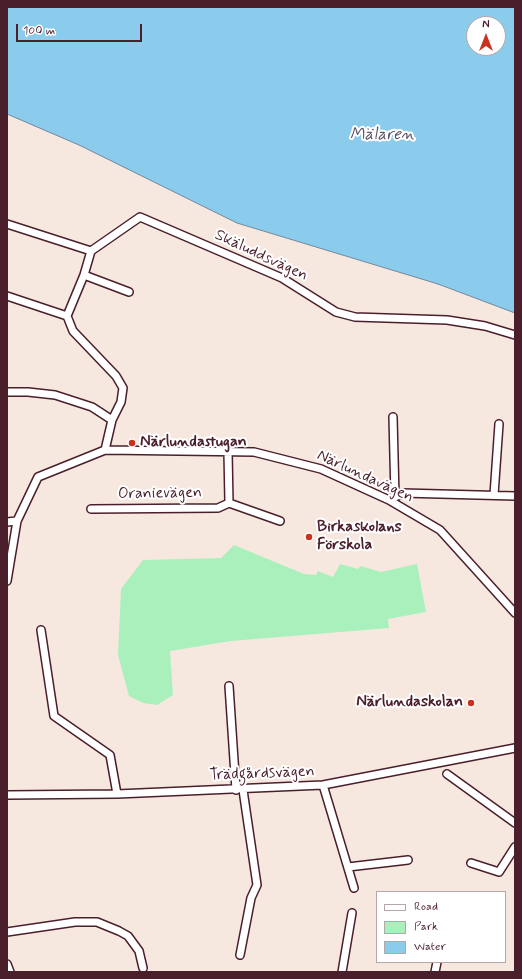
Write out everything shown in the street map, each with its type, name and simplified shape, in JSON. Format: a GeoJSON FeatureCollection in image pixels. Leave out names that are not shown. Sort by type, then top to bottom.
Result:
{"type":"FeatureCollection","features":[{"type":"Feature","properties":{"kind":"street","name":"Skäluddsvägen"},"geometry":{"type":"LineString","coordinates":[[91,251],[140,217],[282,278],[336,312],[354,317],[447,320],[485,326],[515,335]]}},
{"type":"Feature","properties":{"kind":"street"},"geometry":{"type":"LineString","coordinates":[[7,224],[91,251],[84,275],[68,316],[73,331],[116,376],[123,388],[121,402],[112,420],[105,450]]}},
{"type":"Feature","properties":{"kind":"street"},"geometry":{"type":"LineString","coordinates":[[84,275],[129,292]]}},
{"type":"Feature","properties":{"kind":"street"},"geometry":{"type":"LineString","coordinates":[[7,296],[68,316]]}},
{"type":"Feature","properties":{"kind":"street"},"geometry":{"type":"LineString","coordinates":[[7,392],[28,392],[55,395],[92,407],[112,420]]}},
{"type":"Feature","properties":{"kind":"street"},"geometry":{"type":"LineString","coordinates":[[393,417],[392,499],[403,493],[515,496]]}},
{"type":"Feature","properties":{"kind":"street"},"geometry":{"type":"LineString","coordinates":[[494,495],[499,424]]}},
{"type":"Feature","properties":{"kind":"street","name":"Närlundavägen"},"geometry":{"type":"LineString","coordinates":[[7,581],[17,521],[38,477],[105,450],[254,452],[321,469],[392,499],[440,530],[515,613]]}},
{"type":"Feature","properties":{"kind":"street"},"geometry":{"type":"LineString","coordinates":[[228,452],[229,503],[280,521]]}},
{"type":"Feature","properties":{"kind":"street","name":"Oranievägen"},"geometry":{"type":"LineString","coordinates":[[91,509],[218,508],[229,503]]}},
{"type":"Feature","properties":{"kind":"street"},"geometry":{"type":"LineString","coordinates":[[7,522],[17,521]]}},
{"type":"Feature","properties":{"kind":"street"},"geometry":{"type":"LineString","coordinates":[[41,630],[54,716],[110,755],[118,794]]}},
{"type":"Feature","properties":{"kind":"street"},"geometry":{"type":"LineString","coordinates":[[229,686],[239,790],[257,885],[251,898],[240,955]]}},
{"type":"Feature","properties":{"kind":"street","name":"Trädgårdsvägen"},"geometry":{"type":"LineString","coordinates":[[7,795],[118,794],[239,790],[324,785],[515,748]]}},
{"type":"Feature","properties":{"kind":"street"},"geometry":{"type":"LineString","coordinates":[[447,774],[515,823]]}},
{"type":"Feature","properties":{"kind":"street"},"geometry":{"type":"LineString","coordinates":[[324,785],[354,888]]}},
{"type":"Feature","properties":{"kind":"street"},"geometry":{"type":"LineString","coordinates":[[471,864],[499,872],[515,847]]}},
{"type":"Feature","properties":{"kind":"street"},"geometry":{"type":"LineString","coordinates":[[348,867],[408,860]]}},
{"type":"Feature","properties":{"kind":"street"},"geometry":{"type":"LineString","coordinates":[[342,972],[352,913]]}},
{"type":"Feature","properties":{"kind":"street"},"geometry":{"type":"LineString","coordinates":[[7,932],[75,922],[97,922],[109,926],[128,936],[139,951],[143,968]]}},
{"type":"Feature","properties":{"kind":"street"},"geometry":{"type":"LineString","coordinates":[[7,964],[10,972]]}},
{"type":"Feature","properties":{"kind":"green space"},"geometry":{"type":"Polygon","coordinates":[[[234,545],[304,574],[316,575],[318,571],[333,577],[340,564],[358,569],[361,566],[381,572],[417,564],[426,612],[388,619],[389,628],[231,641],[170,651],[173,695],[157,705],[143,703],[129,696],[118,655],[121,589],[143,560],[221,558],[234,545]]]}},
{"type":"Feature","properties":{"kind":"water","name":"Mälaren"},"geometry":{"type":"Polygon","coordinates":[[[7,7],[515,7],[515,313],[438,284],[237,223],[79,145],[7,114],[7,7]]]}},
{"type":"Feature","properties":{"kind":"place","name":"Närlundastugan"},"geometry":{"type":"Point","coordinates":[132,443]}},
{"type":"Feature","properties":{"kind":"place","name":"Birkaskolans Förskola"},"geometry":{"type":"Point","coordinates":[309,537]}},
{"type":"Feature","properties":{"kind":"place","name":"Närlundaskolan"},"geometry":{"type":"Point","coordinates":[471,703]}}]}
